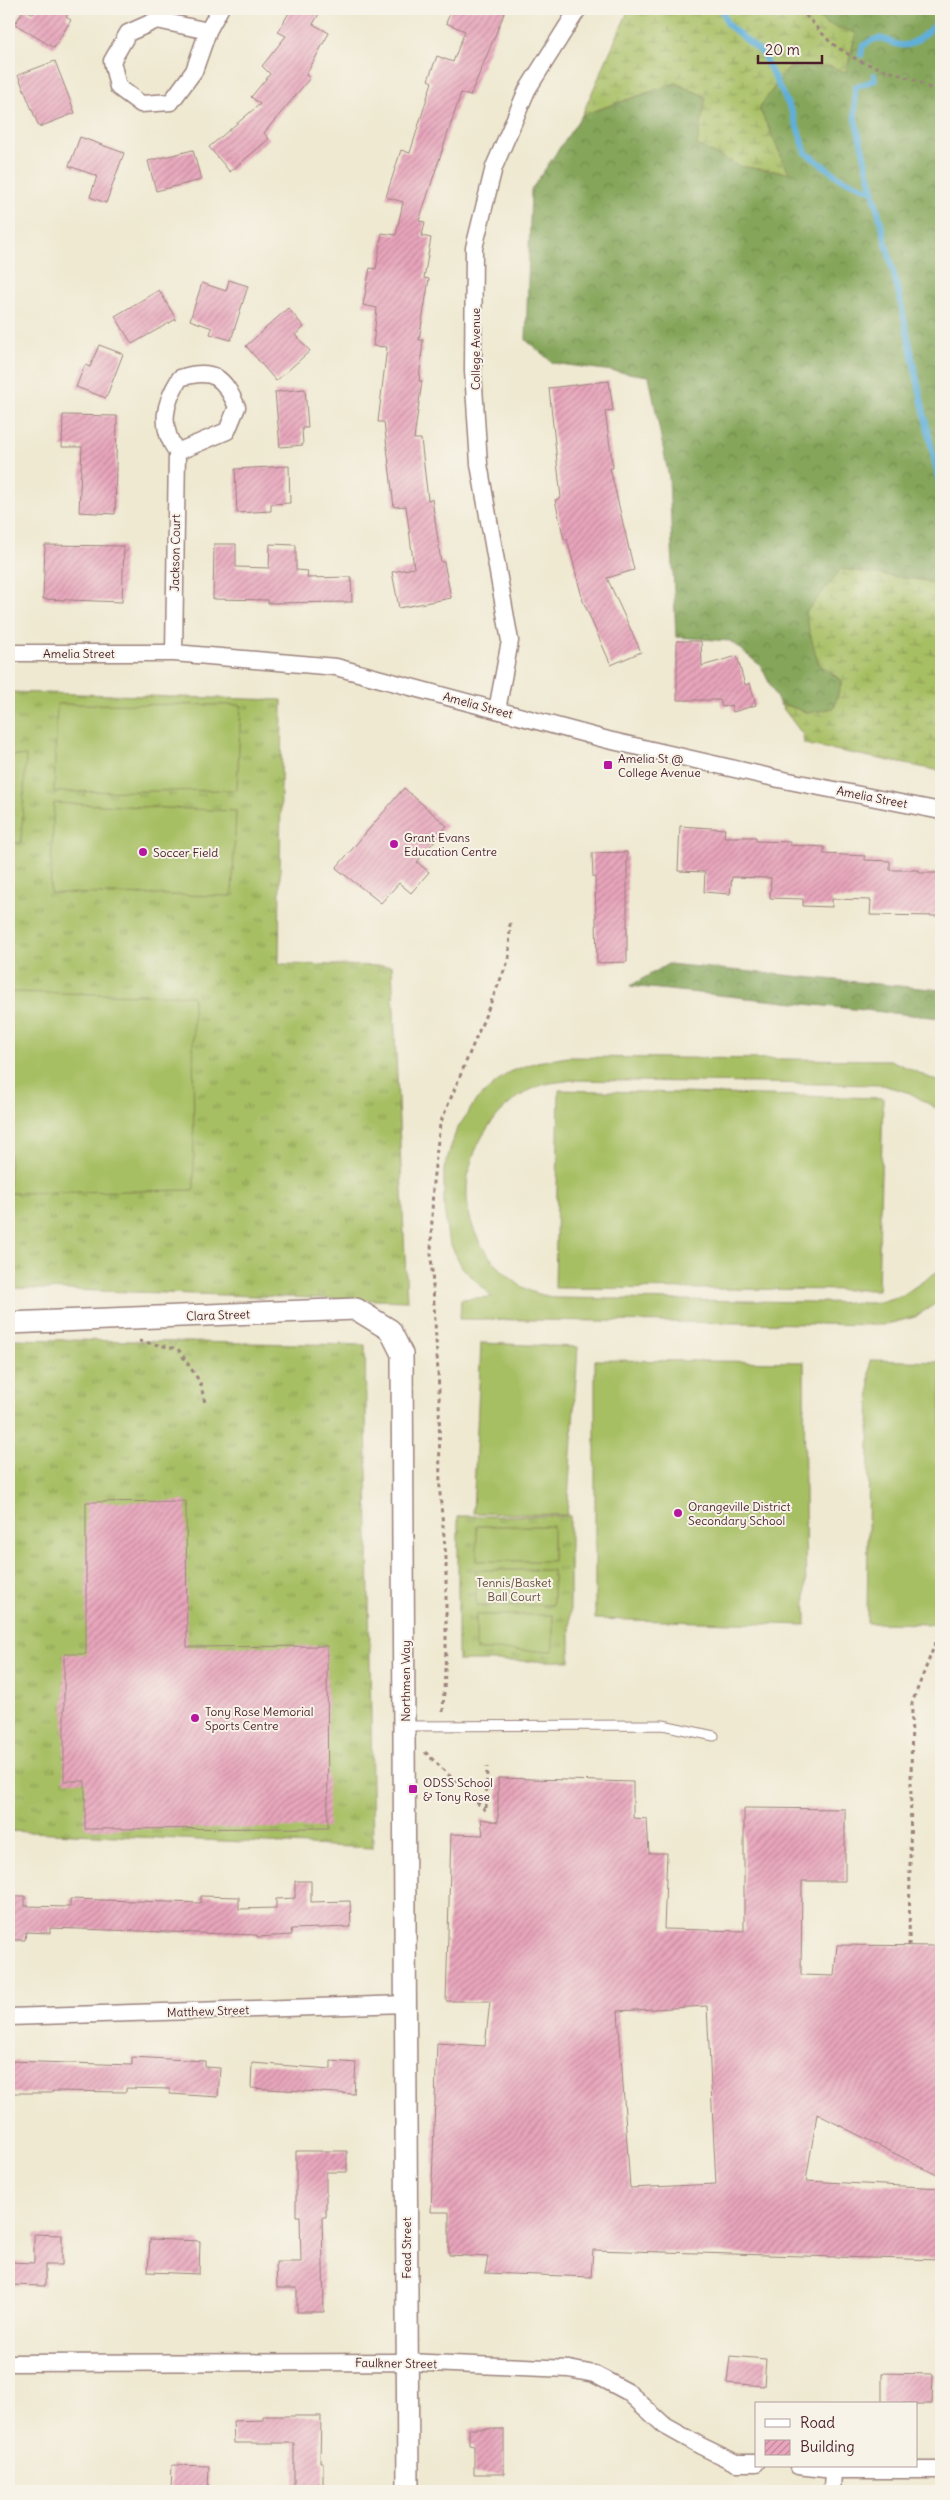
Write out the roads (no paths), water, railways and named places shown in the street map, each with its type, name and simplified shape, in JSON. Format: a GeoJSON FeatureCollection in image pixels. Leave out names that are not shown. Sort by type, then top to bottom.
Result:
{"type":"FeatureCollection","features":[{"type":"Feature","properties":{"kind":"street"},"geometry":{"type":"LineString","coordinates":[[208,31],[157,20],[128,33],[112,61],[118,87],[141,104],[171,102],[194,71],[208,31],[220,9]]}},
{"type":"Feature","properties":{"kind":"street","name":"College Avenue"},"geometry":{"type":"LineString","coordinates":[[497,710],[510,641],[479,464],[474,370],[474,248],[494,168],[513,122],[527,90],[578,9]]}},
{"type":"Feature","properties":{"kind":"street","name":"Jackson Court"},"geometry":{"type":"LineString","coordinates":[[174,653],[177,452],[169,441],[164,417],[171,393],[180,378],[206,373],[226,384],[237,407],[227,431],[177,452]]}},
{"type":"Feature","properties":{"kind":"street","name":"Amelia Street"},"geometry":{"type":"LineString","coordinates":[[9,653],[174,653],[336,667],[685,758],[941,811]]}},
{"type":"Feature","properties":{"kind":"street","name":"Clara Street"},"geometry":{"type":"LineString","coordinates":[[9,1323],[356,1309],[390,1330],[402,1358]]}},
{"type":"Feature","properties":{"kind":"street","name":"Northmen Way"},"geometry":{"type":"LineString","coordinates":[[402,1358],[406,2004]]}},
{"type":"Feature","properties":{"kind":"street","name":"Matthew Street"},"geometry":{"type":"LineString","coordinates":[[9,2017],[406,2004]]}},
{"type":"Feature","properties":{"kind":"street","name":"Fead Street"},"geometry":{"type":"LineString","coordinates":[[406,2004],[408,2491]]}},
{"type":"Feature","properties":{"kind":"street","name":"Faulkner Street"},"geometry":{"type":"LineString","coordinates":[[9,2363],[406,2362],[569,2369],[594,2374],[628,2392],[665,2426],[701,2446],[736,2463],[755,2463]]}},
{"type":"Feature","properties":{"kind":"street"},"geometry":{"type":"LineString","coordinates":[[816,2468],[833,2470],[941,2470]]}},
{"type":"Feature","properties":{"kind":"street"},"geometry":{"type":"LineString","coordinates":[[832,2491],[833,2470]]}},
{"type":"Feature","properties":{"kind":"lane"},"geometry":{"type":"LineString","coordinates":[[405,1729],[442,1725],[663,1725],[714,1736]]}},
{"type":"Feature","properties":{"kind":"waterway"},"geometry":{"type":"LineString","coordinates":[[722,9],[727,24],[762,53],[792,112],[806,153],[840,178],[873,191]]}},
{"type":"Feature","properties":{"kind":"waterway"},"geometry":{"type":"LineString","coordinates":[[861,55],[863,46],[877,39],[887,40],[900,45],[911,44],[941,20]]}},
{"type":"Feature","properties":{"kind":"waterway"},"geometry":{"type":"LineString","coordinates":[[874,75],[875,80],[855,87],[855,119],[900,299],[941,492]]}},
{"type":"Feature","properties":{"kind":"place","name":"Amelia St @ College Avenue"},"geometry":{"type":"Point","coordinates":[608,765]}},
{"type":"Feature","properties":{"kind":"place","name":"Grant Evans Education Centre"},"geometry":{"type":"Point","coordinates":[394,844]}},
{"type":"Feature","properties":{"kind":"place","name":"Soccer Field"},"geometry":{"type":"Point","coordinates":[143,852]}},
{"type":"Feature","properties":{"kind":"place","name":"Orangeville District Secondary School"},"geometry":{"type":"Point","coordinates":[678,1513]}},
{"type":"Feature","properties":{"kind":"place","name":"Tony Rose Memorial Sports Centre"},"geometry":{"type":"Point","coordinates":[195,1718]}},
{"type":"Feature","properties":{"kind":"place","name":"ODSS School & Tony Rose"},"geometry":{"type":"Point","coordinates":[413,1789]}},
{"type":"Feature","properties":{"kind":"park label","name":"Tennis/Basket Ball Court"},"geometry":{"type":"Point","coordinates":[514,1589]}}]}
